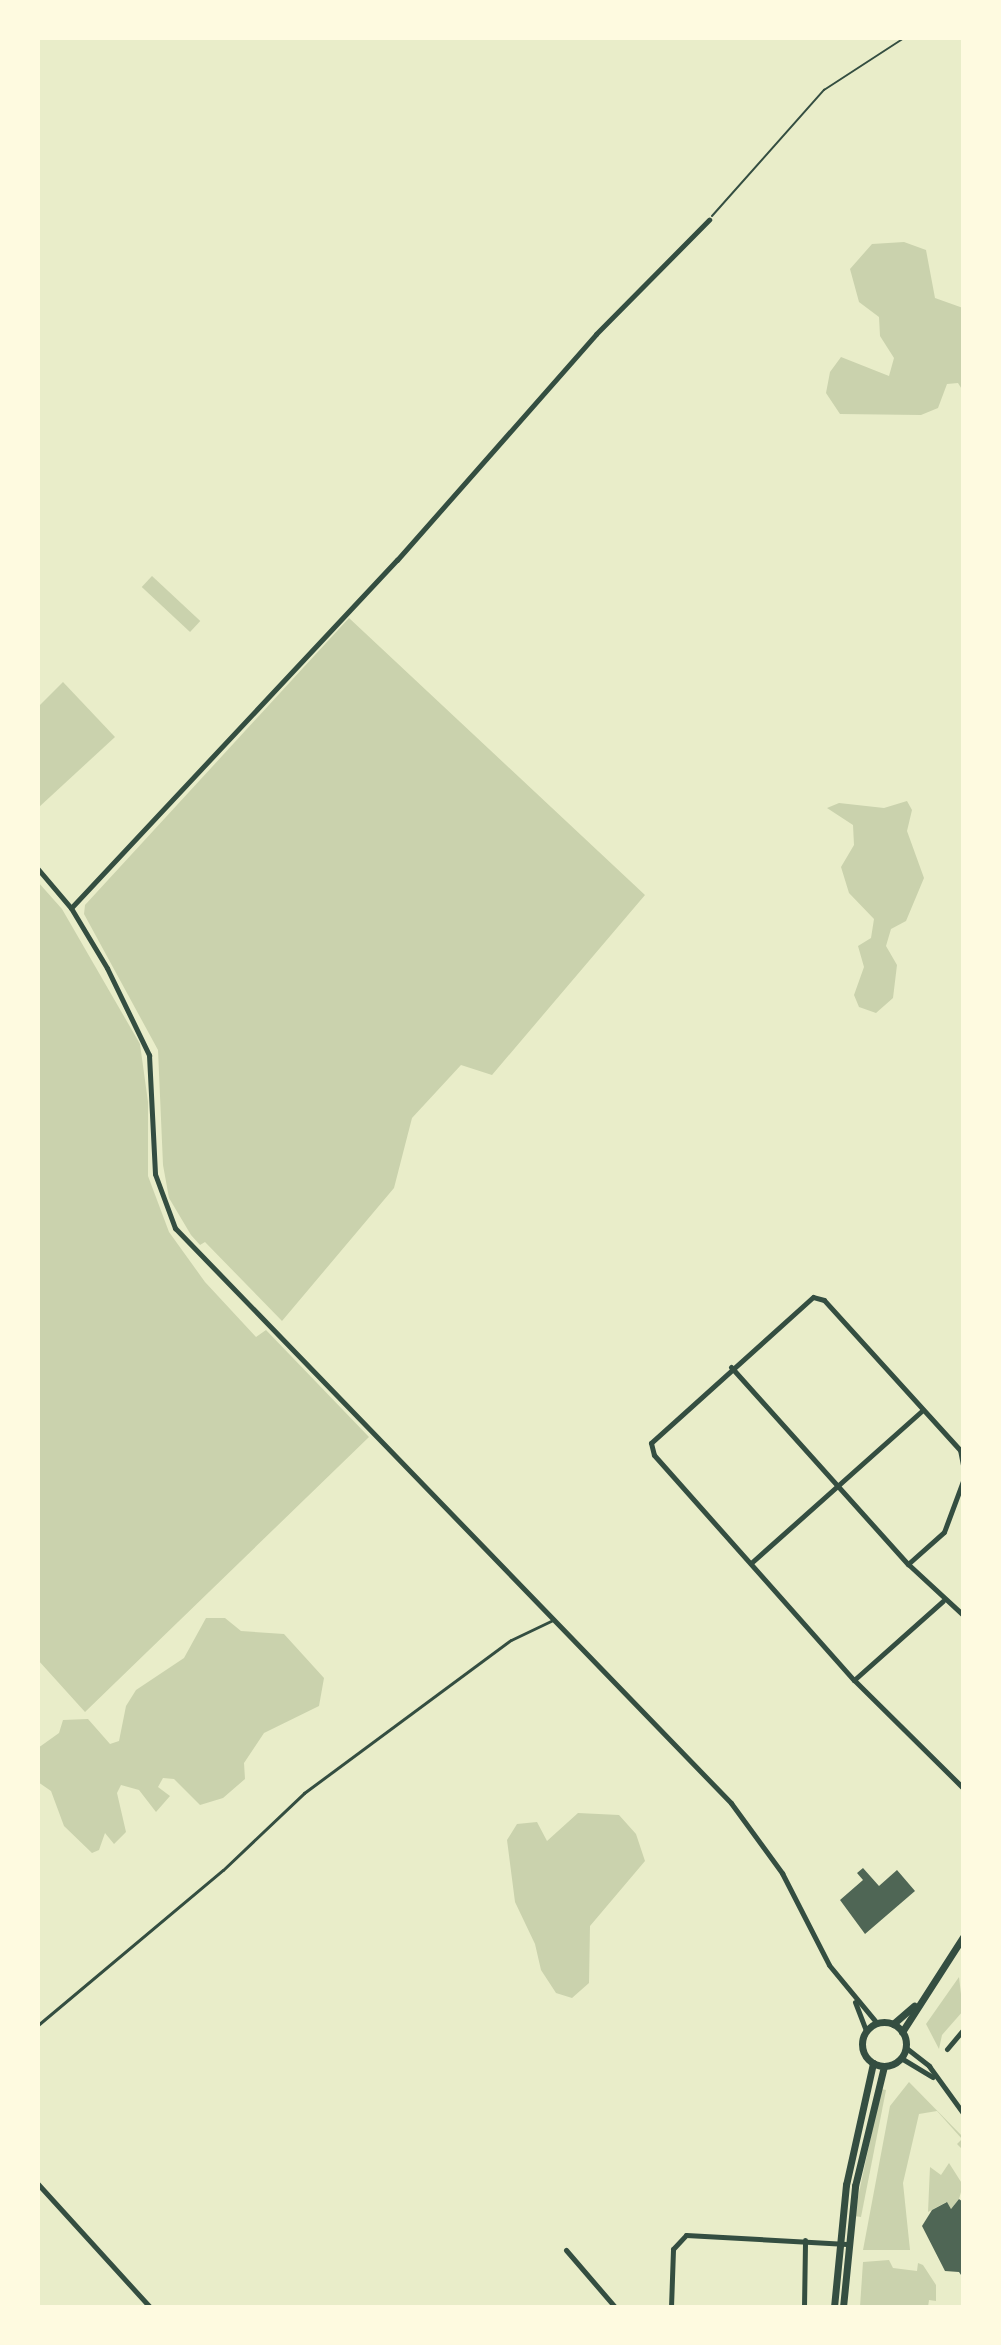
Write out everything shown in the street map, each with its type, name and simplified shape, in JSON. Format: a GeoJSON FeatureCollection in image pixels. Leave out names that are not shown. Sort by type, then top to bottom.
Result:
{"type":"FeatureCollection","features":[{"type":"Feature","properties":{"kind":"main road"},"geometry":{"type":"LineString","coordinates":[[902,2032],[893,2024],[877,2023],[866,2031],[863,2052],[873,2063],[884,2066],[901,2058],[905,2047],[902,2032],[914,2006],[963,1937]]}},
{"type":"Feature","properties":{"kind":"main road"},"geometry":{"type":"LineString","coordinates":[[893,2024],[914,2006]]}},
{"type":"Feature","properties":{"kind":"main road"},"geometry":{"type":"LineString","coordinates":[[834,2307],[873,2063]]}},
{"type":"Feature","properties":{"kind":"main road"},"geometry":{"type":"LineString","coordinates":[[843,2307],[842,2244],[884,2066]]}},
{"type":"Feature","properties":{"kind":"street"},"geometry":{"type":"LineString","coordinates":[[71,908],[397,560],[596,334],[709,220]]}},
{"type":"Feature","properties":{"kind":"street"},"geometry":{"type":"LineString","coordinates":[[38,869],[71,908],[149,1055],[155,1174],[167,1216],[760,1839],[829,1965],[855,2001],[877,2023]]}},
{"type":"Feature","properties":{"kind":"street"},"geometry":{"type":"LineString","coordinates":[[963,1465],[960,1450],[824,1300],[813,1297],[731,1367],[651,1443],[654,1455],[854,1680],[963,1788]]}},
{"type":"Feature","properties":{"kind":"street"},"geometry":{"type":"LineString","coordinates":[[731,1367],[908,1564],[943,1601],[963,1615]]}},
{"type":"Feature","properties":{"kind":"street"},"geometry":{"type":"LineString","coordinates":[[751,1563],[923,1410]]}},
{"type":"Feature","properties":{"kind":"street"},"geometry":{"type":"LineString","coordinates":[[908,1564],[944,1532],[963,1481]]}},
{"type":"Feature","properties":{"kind":"street"},"geometry":{"type":"LineString","coordinates":[[854,1680],[943,1601]]}},
{"type":"Feature","properties":{"kind":"street"},"geometry":{"type":"LineString","coordinates":[[855,2001],[866,2031]]}},
{"type":"Feature","properties":{"kind":"street"},"geometry":{"type":"LineString","coordinates":[[947,2049],[963,2030]]}},
{"type":"Feature","properties":{"kind":"street"},"geometry":{"type":"LineString","coordinates":[[905,2047],[963,2113]]}},
{"type":"Feature","properties":{"kind":"street"},"geometry":{"type":"LineString","coordinates":[[901,2058],[934,2077]]}},
{"type":"Feature","properties":{"kind":"street"},"geometry":{"type":"LineString","coordinates":[[38,2184],[150,2307]]}},
{"type":"Feature","properties":{"kind":"street"},"geometry":{"type":"LineString","coordinates":[[671,2307],[673,2249],[686,2235],[842,2244]]}},
{"type":"Feature","properties":{"kind":"street"},"geometry":{"type":"LineString","coordinates":[[804,2307],[805,2240]]}},
{"type":"Feature","properties":{"kind":"street"},"geometry":{"type":"LineString","coordinates":[[566,2250],[615,2307]]}},
{"type":"Feature","properties":{"kind":"lane"},"geometry":{"type":"LineString","coordinates":[[38,2025],[223,1870],[292,1802],[511,1640],[553,1620]]}},
{"type":"Feature","properties":{"kind":"path"},"geometry":{"type":"LineString","coordinates":[[709,220],[824,90],[904,38]]}},
{"type":"Feature","properties":{"kind":"green space"},"geometry":{"type":"Polygon","coordinates":[[[904,242],[926,250],[935,298],[963,308],[963,391],[958,383],[947,384],[938,408],[921,415],[840,414],[826,393],[830,372],[841,357],[889,376],[894,358],[880,336],[879,317],[859,302],[850,269],[872,244],[904,242]]]}},
{"type":"Feature","properties":{"kind":"green space"},"geometry":{"type":"Polygon","coordinates":[[[152,576],[200,621],[190,632],[142,587],[152,576]]]}},
{"type":"Feature","properties":{"kind":"green space"},"geometry":{"type":"Polygon","coordinates":[[[349,618],[645,895],[492,1075],[461,1065],[412,1118],[394,1188],[282,1321],[205,1242],[200,1245],[169,1198],[163,1165],[158,1050],[84,914],[85,905],[349,618]]]}},
{"type":"Feature","properties":{"kind":"green space"},"geometry":{"type":"Polygon","coordinates":[[[63,682],[115,737],[38,808],[38,707],[63,682]]]}},
{"type":"Feature","properties":{"kind":"green space"},"geometry":{"type":"Polygon","coordinates":[[[907,801],[912,810],[907,831],[924,878],[906,921],[891,929],[886,946],[897,965],[893,998],[876,1013],[859,1007],[854,995],[864,967],[858,946],[871,938],[874,919],[849,893],[841,867],[854,845],[853,825],[827,808],[839,803],[884,808],[907,801]]]}},
{"type":"Feature","properties":{"kind":"green space"},"geometry":{"type":"Polygon","coordinates":[[[38,882],[62,909],[140,1044],[148,1102],[148,1176],[169,1232],[205,1282],[256,1337],[266,1330],[369,1437],[85,1712],[38,1660],[38,882]]]}},
{"type":"Feature","properties":{"kind":"green space"},"geometry":{"type":"Polygon","coordinates":[[[206,1618],[225,1618],[241,1631],[284,1634],[324,1678],[319,1706],[264,1733],[244,1763],[245,1779],[223,1798],[200,1805],[174,1779],[163,1778],[158,1787],[170,1796],[156,1812],[139,1790],[121,1785],[117,1793],[126,1832],[114,1844],[105,1833],[99,1850],[92,1853],[64,1826],[51,1791],[38,1782],[38,1748],[59,1733],[63,1720],[88,1719],[110,1744],[119,1741],[126,1706],[136,1690],[184,1658],[206,1618]]]}},
{"type":"Feature","properties":{"kind":"green space"},"geometry":{"type":"Polygon","coordinates":[[[578,1813],[619,1815],[636,1834],[645,1861],[590,1926],[589,1983],[572,1998],[556,1993],[541,1970],[535,1944],[515,1902],[507,1840],[517,1824],[537,1822],[547,1841],[578,1813]]]}},
{"type":"Feature","properties":{"kind":"green space"},"geometry":{"type":"Polygon","coordinates":[[[959,1977],[963,2011],[942,2035],[939,2049],[926,2024],[959,1977]]]}},
{"type":"Feature","properties":{"kind":"green space"},"geometry":{"type":"Polygon","coordinates":[[[909,2082],[963,2137],[963,2150],[957,2144],[962,2139],[937,2111],[919,2114],[903,2183],[910,2250],[863,2250],[890,2106],[909,2082]]]}},
{"type":"Feature","properties":{"kind":"green space"},"geometry":{"type":"Polygon","coordinates":[[[881,2089],[886,2090],[861,2217],[854,2216],[881,2089]]]}},
{"type":"Feature","properties":{"kind":"green space"},"geometry":{"type":"Polygon","coordinates":[[[949,2163],[963,2185],[959,2199],[951,2209],[946,2202],[928,2212],[930,2167],[941,2175],[949,2163]]]}},
{"type":"Feature","properties":{"kind":"green space"},"geometry":{"type":"Polygon","coordinates":[[[889,2260],[893,2268],[917,2271],[918,2263],[923,2265],[936,2285],[936,2301],[929,2300],[928,2307],[860,2307],[863,2262],[889,2260]]]}},
{"type":"Feature","properties":{"kind":"building"},"geometry":{"type":"Polygon","coordinates":[[[863,1868],[879,1886],[897,1870],[915,1891],[865,1934],[840,1900],[863,1880],[857,1873],[863,1868]]]}},
{"type":"Feature","properties":{"kind":"building"},"geometry":{"type":"Polygon","coordinates":[[[959,2199],[963,2202],[963,2278],[959,2272],[945,2271],[922,2226],[932,2210],[947,2202],[951,2209],[959,2199]]]}}]}
